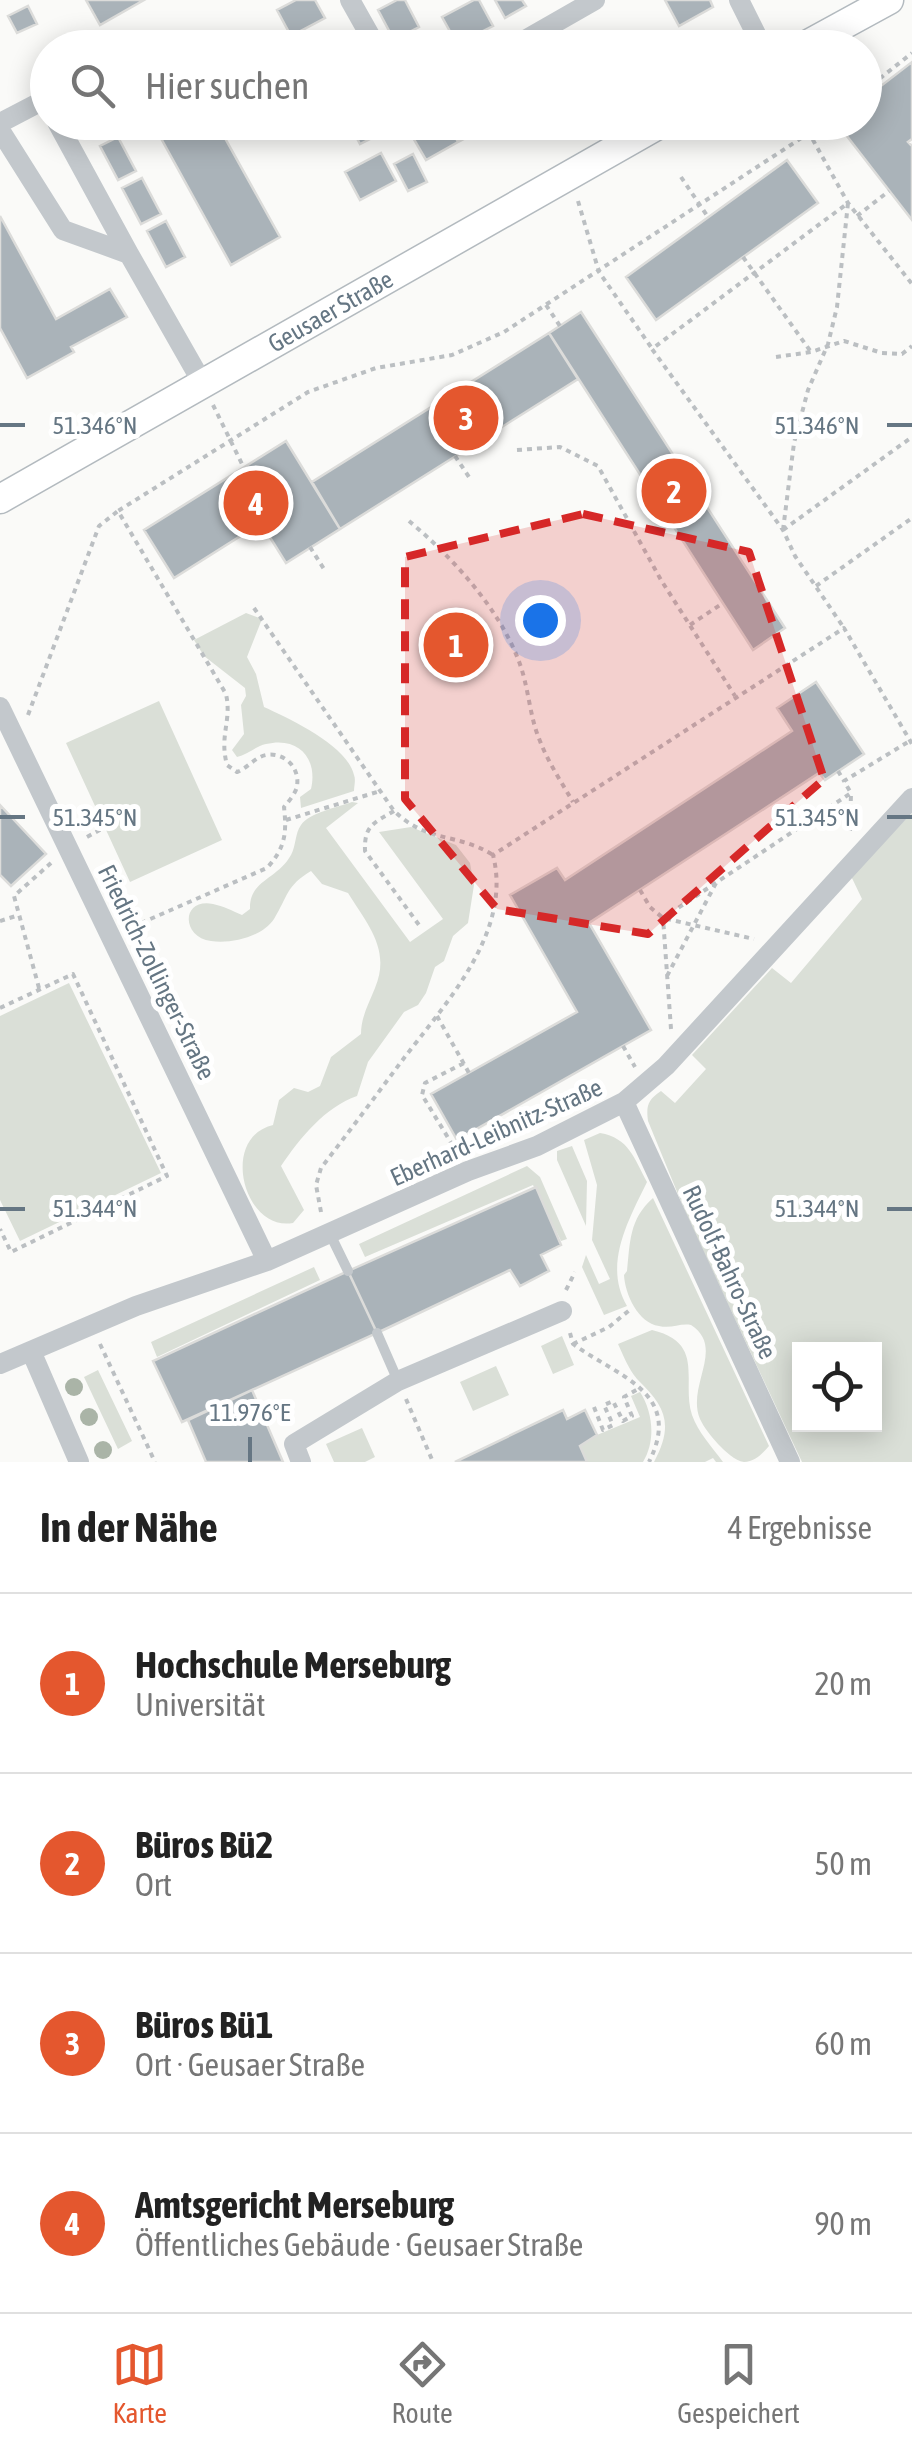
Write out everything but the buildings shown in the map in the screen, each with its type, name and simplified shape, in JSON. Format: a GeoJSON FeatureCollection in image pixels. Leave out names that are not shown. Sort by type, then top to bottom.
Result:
{"type":"FeatureCollection","features":[{"type":"Feature","properties":{"kind":"street"},"geometry":{"type":"LineString","coordinates":[[350,0],[366,30]]}},
{"type":"Feature","properties":{"kind":"street"},"geometry":{"type":"LineString","coordinates":[[542,30],[595,0]]}},
{"type":"Feature","properties":{"kind":"street"},"geometry":{"type":"LineString","coordinates":[[739,0],[754,30]]}},
{"type":"Feature","properties":{"kind":"street"},"geometry":{"type":"LineString","coordinates":[[834,30],[888,0]]}},
{"type":"Feature","properties":{"kind":"street"},"geometry":{"type":"LineString","coordinates":[[30,110],[0,126],[64,230],[129,254]]}},
{"type":"Feature","properties":{"kind":"street"},"geometry":{"type":"LineString","coordinates":[[66,140],[203,384]]}},
{"type":"Feature","properties":{"kind":"street","name":"Geusaer Straße"},"geometry":{"type":"LineString","coordinates":[[0,499],[630,140]]}},
{"type":"Feature","properties":{"kind":"street","name":"Friedrich-Zollinger-Straße"},"geometry":{"type":"LineString","coordinates":[[0,707],[267,1261]]}},
{"type":"Feature","properties":{"kind":"street","name":"Eberhard-Leibnitz-Straße"},"geometry":{"type":"LineString","coordinates":[[0,1364],[136,1306],[267,1261],[536,1146],[624,1102],[680,1050],[912,798]]}},
{"type":"Feature","properties":{"kind":"street","name":"Rudolf-Bahro-Straße"},"geometry":{"type":"LineString","coordinates":[[624,1102],[790,1462]]}},
{"type":"Feature","properties":{"kind":"street"},"geometry":{"type":"LineString","coordinates":[[301,1462],[294,1444],[398,1381],[562,1311]]}},
{"type":"Feature","properties":{"kind":"street"},"geometry":{"type":"LineString","coordinates":[[30,1351],[78,1462]]}},
{"type":"Feature","properties":{"kind":"lane"},"geometry":{"type":"LineString","coordinates":[[330,1233],[348,1271]]}},
{"type":"Feature","properties":{"kind":"lane"},"geometry":{"type":"LineString","coordinates":[[377,1333],[398,1381]]}},
{"type":"Feature","properties":{"kind":"path"},"geometry":{"type":"LineString","coordinates":[[882,78],[912,54]]}},
{"type":"Feature","properties":{"kind":"path"},"geometry":{"type":"LineString","coordinates":[[27,716],[100,526],[118,511],[308,392],[376,368],[452,355],[504,332],[802,140]]}},
{"type":"Feature","properties":{"kind":"path"},"geometry":{"type":"LineString","coordinates":[[813,140],[848,203],[912,284]]}},
{"type":"Feature","properties":{"kind":"path"},"geometry":{"type":"LineString","coordinates":[[570,172],[599,272],[783,530],[795,556],[844,628],[911,743],[844,781]]}},
{"type":"Feature","properties":{"kind":"path"},"geometry":{"type":"LineString","coordinates":[[681,177],[708,217]]}},
{"type":"Feature","properties":{"kind":"path"},"geometry":{"type":"LineString","coordinates":[[858,216],[889,190]]}},
{"type":"Feature","properties":{"kind":"path"},"geometry":{"type":"LineString","coordinates":[[652,349],[848,203]]}},
{"type":"Feature","properties":{"kind":"path"},"geometry":{"type":"LineString","coordinates":[[783,530],[794,443],[837,307],[848,203]]}},
{"type":"Feature","properties":{"kind":"path"},"geometry":{"type":"LineString","coordinates":[[743,257],[811,352]]}},
{"type":"Feature","properties":{"kind":"path"},"geometry":{"type":"LineString","coordinates":[[546,305],[560,326]]}},
{"type":"Feature","properties":{"kind":"path"},"geometry":{"type":"LineString","coordinates":[[776,356],[811,352],[844,341],[882,354],[902,354],[912,346]]}},
{"type":"Feature","properties":{"kind":"path"},"geometry":{"type":"LineString","coordinates":[[203,384],[244,468]]}},
{"type":"Feature","properties":{"kind":"path"},"geometry":{"type":"LineString","coordinates":[[783,530],[912,437]]}},
{"type":"Feature","properties":{"kind":"path"},"geometry":{"type":"LineString","coordinates":[[518,450],[560,448],[598,466],[661,580],[735,696]]}},
{"type":"Feature","properties":{"kind":"path"},"geometry":{"type":"LineString","coordinates":[[455,456],[471,480]]}},
{"type":"Feature","properties":{"kind":"path"},"geometry":{"type":"LineString","coordinates":[[113,936],[267,868],[282,851],[287,832],[284,807],[298,789],[297,771],[286,759],[272,754],[259,756],[249,768],[237,772],[226,765],[221,743],[230,712],[226,694],[118,511]]}},
{"type":"Feature","properties":{"kind":"path"},"geometry":{"type":"LineString","coordinates":[[816,586],[912,518]]}},
{"type":"Feature","properties":{"kind":"path"},"geometry":{"type":"LineString","coordinates":[[409,521],[444,551],[475,587],[518,656],[538,739],[574,802]]}},
{"type":"Feature","properties":{"kind":"path"},"geometry":{"type":"LineString","coordinates":[[310,547],[324,569]]}},
{"type":"Feature","properties":{"kind":"path"},"geometry":{"type":"LineString","coordinates":[[690,625],[722,602]]}},
{"type":"Feature","properties":{"kind":"path"},"geometry":{"type":"LineString","coordinates":[[254,608],[394,811],[411,828],[474,844],[493,855],[496,868],[494,908],[481,946],[460,984],[321,1168],[316,1185],[330,1233]]}},
{"type":"Feature","properties":{"kind":"path"},"geometry":{"type":"LineString","coordinates":[[493,855],[844,628]]}},
{"type":"Feature","properties":{"kind":"path"},"geometry":{"type":"LineString","coordinates":[[838,772],[850,792],[850,866]]}},
{"type":"Feature","properties":{"kind":"path"},"geometry":{"type":"LineString","coordinates":[[286,820],[378,792]]}},
{"type":"Feature","properties":{"kind":"path"},"geometry":{"type":"LineString","coordinates":[[663,918],[850,792]]}},
{"type":"Feature","properties":{"kind":"path"},"geometry":{"type":"LineString","coordinates":[[394,811],[364,835],[365,850],[418,926]]}},
{"type":"Feature","properties":{"kind":"path"},"geometry":{"type":"LineString","coordinates":[[39,988],[14,896],[69,846]]}},
{"type":"Feature","properties":{"kind":"path"},"geometry":{"type":"LineString","coordinates":[[667,976],[716,883]]}},
{"type":"Feature","properties":{"kind":"path"},"geometry":{"type":"LineString","coordinates":[[640,890],[650,907],[663,918],[778,944]]}},
{"type":"Feature","properties":{"kind":"path"},"geometry":{"type":"LineString","coordinates":[[0,921],[20,915]]}},
{"type":"Feature","properties":{"kind":"path"},"geometry":{"type":"LineString","coordinates":[[663,918],[672,1040],[680,1050]]}},
{"type":"Feature","properties":{"kind":"path"},"geometry":{"type":"LineString","coordinates":[[0,1008],[73,974],[167,1176],[11,1252],[0,1228]]}},
{"type":"Feature","properties":{"kind":"path"},"geometry":{"type":"LineString","coordinates":[[437,1015],[469,1073]]}},
{"type":"Feature","properties":{"kind":"path"},"geometry":{"type":"LineString","coordinates":[[464,1063],[425,1083],[422,1095],[468,1172]]}},
{"type":"Feature","properties":{"kind":"path"},"geometry":{"type":"LineString","coordinates":[[575,1272],[566,1286],[562,1311],[574,1344],[647,1391],[658,1417],[659,1442],[649,1462]]}},
{"type":"Feature","properties":{"kind":"path"},"geometry":{"type":"LineString","coordinates":[[574,1344],[609,1326],[632,1308]]}},
{"type":"Feature","properties":{"kind":"path"},"geometry":{"type":"LineString","coordinates":[[109,1364],[155,1462]]}},
{"type":"Feature","properties":{"kind":"path"},"geometry":{"type":"LineString","coordinates":[[398,1381],[433,1462]]}},
{"type":"Feature","properties":{"kind":"path"},"geometry":{"type":"LineString","coordinates":[[594,1407],[603,1430],[614,1425],[604,1405],[614,1400],[623,1420],[632,1416],[624,1397],[641,1387]]}},
{"type":"Feature","properties":{"kind":"highlighted area"},"geometry":{"type":"Polygon","coordinates":[[[583,514],[749,552],[824,779],[648,934],[497,909],[405,799],[405,557],[583,514]]]}},
{"type":"Feature","properties":{"kind":"shaded area"},"geometry":{"type":"Polygon","coordinates":[[[246,613],[262,619],[247,657],[256,674],[264,707],[316,734],[341,753],[354,775],[354,791],[301,808],[300,797],[311,789],[312,778],[304,752],[278,742],[237,757],[232,750],[244,734],[241,705],[245,688],[204,656],[194,640],[246,613]]]}},
{"type":"Feature","properties":{"kind":"shaded area"},"geometry":{"type":"Polygon","coordinates":[[[159,701],[222,840],[130,882],[66,743],[159,701]]]}},
{"type":"Feature","properties":{"kind":"shaded area"},"geometry":{"type":"Polygon","coordinates":[[[358,803],[326,828],[410,942],[443,919],[379,832],[411,827],[456,845],[470,863],[474,885],[468,923],[453,936],[444,961],[435,967],[418,1005],[404,1012],[368,1062],[357,1096],[324,1116],[281,1166],[304,1210],[293,1223],[276,1222],[262,1213],[244,1182],[246,1147],[256,1133],[273,1125],[279,1100],[294,1088],[308,1092],[320,1086],[331,1057],[361,1034],[379,974],[379,950],[370,927],[348,893],[322,884],[311,871],[292,887],[269,925],[254,935],[228,941],[201,938],[190,926],[190,912],[202,904],[217,905],[242,915],[250,909],[254,892],[291,855],[305,821],[358,803]]]}},
{"type":"Feature","properties":{"kind":"shaded area"},"geometry":{"type":"Polygon","coordinates":[[[912,813],[912,1462],[802,1462],[689,1221],[648,1121],[648,1107],[661,1091],[675,1103],[706,1069],[692,1055],[772,968],[791,983],[862,899],[851,876],[912,813]]]}},
{"type":"Feature","properties":{"kind":"shaded area"},"geometry":{"type":"Polygon","coordinates":[[[69,983],[161,1173],[20,1241],[0,1200],[0,1016],[69,983]]]}},
{"type":"Feature","properties":{"kind":"shaded area"},"geometry":{"type":"Polygon","coordinates":[[[600,1133],[624,1144],[647,1182],[626,1228],[618,1259],[617,1275],[627,1306],[604,1315],[582,1267],[586,1255],[599,1284],[610,1279],[592,1240],[597,1185],[584,1140],[600,1133]]]}},
{"type":"Feature","properties":{"kind":"shaded area"},"geometry":{"type":"Polygon","coordinates":[[[572,1146],[587,1181],[586,1226],[557,1160],[557,1151],[572,1146]]]}},
{"type":"Feature","properties":{"kind":"shaded area"},"geometry":{"type":"Polygon","coordinates":[[[527,1166],[540,1177],[567,1239],[561,1241],[533,1185],[365,1257],[359,1244],[527,1166]]]}},
{"type":"Feature","properties":{"kind":"shaded area"},"geometry":{"type":"Polygon","coordinates":[[[653,1198],[769,1446],[752,1460],[744,1462],[730,1455],[700,1419],[698,1394],[706,1356],[701,1334],[691,1325],[652,1324],[639,1314],[630,1299],[624,1275],[632,1232],[639,1214],[653,1198]]]}},
{"type":"Feature","properties":{"kind":"shaded area"},"geometry":{"type":"Polygon","coordinates":[[[314,1267],[320,1280],[157,1357],[151,1342],[314,1267]]]}},
{"type":"Feature","properties":{"kind":"shaded area"},"geometry":{"type":"Polygon","coordinates":[[[652,1330],[669,1336],[685,1354],[692,1415],[723,1462],[713,1458],[705,1462],[654,1462],[664,1437],[664,1417],[655,1398],[631,1371],[618,1344],[652,1330]]]}},
{"type":"Feature","properties":{"kind":"shaded area"},"geometry":{"type":"Polygon","coordinates":[[[562,1336],[574,1365],[553,1374],[541,1346],[562,1336]]]}},
{"type":"Feature","properties":{"kind":"shaded area"},"geometry":{"type":"Polygon","coordinates":[[[496,1366],[509,1395],[473,1411],[460,1382],[496,1366]]]}},
{"type":"Feature","properties":{"kind":"shaded area"},"geometry":{"type":"Polygon","coordinates":[[[98,1370],[132,1441],[118,1449],[84,1377],[98,1370]]]}},
{"type":"Feature","properties":{"kind":"shaded area"},"geometry":{"type":"Polygon","coordinates":[[[640,1392],[651,1427],[650,1445],[643,1462],[587,1462],[580,1446],[640,1417],[631,1396],[640,1392]]]}},
{"type":"Feature","properties":{"kind":"shaded area"},"geometry":{"type":"Polygon","coordinates":[[[362,1428],[375,1457],[365,1462],[334,1462],[326,1444],[362,1428]]]}},
{"type":"Feature","properties":{"kind":"place","name":"Büros Bü1"},"geometry":{"type":"Point","coordinates":[466,418]}},
{"type":"Feature","properties":{"kind":"place","name":"Büros Bü2"},"geometry":{"type":"Point","coordinates":[674,491]}},
{"type":"Feature","properties":{"kind":"place","name":"Amtsgericht Merseburg"},"geometry":{"type":"Point","coordinates":[256,503]}},
{"type":"Feature","properties":{"kind":"place","name":"Hochschule Merseburg"},"geometry":{"type":"Point","coordinates":[456,645]}}]}
